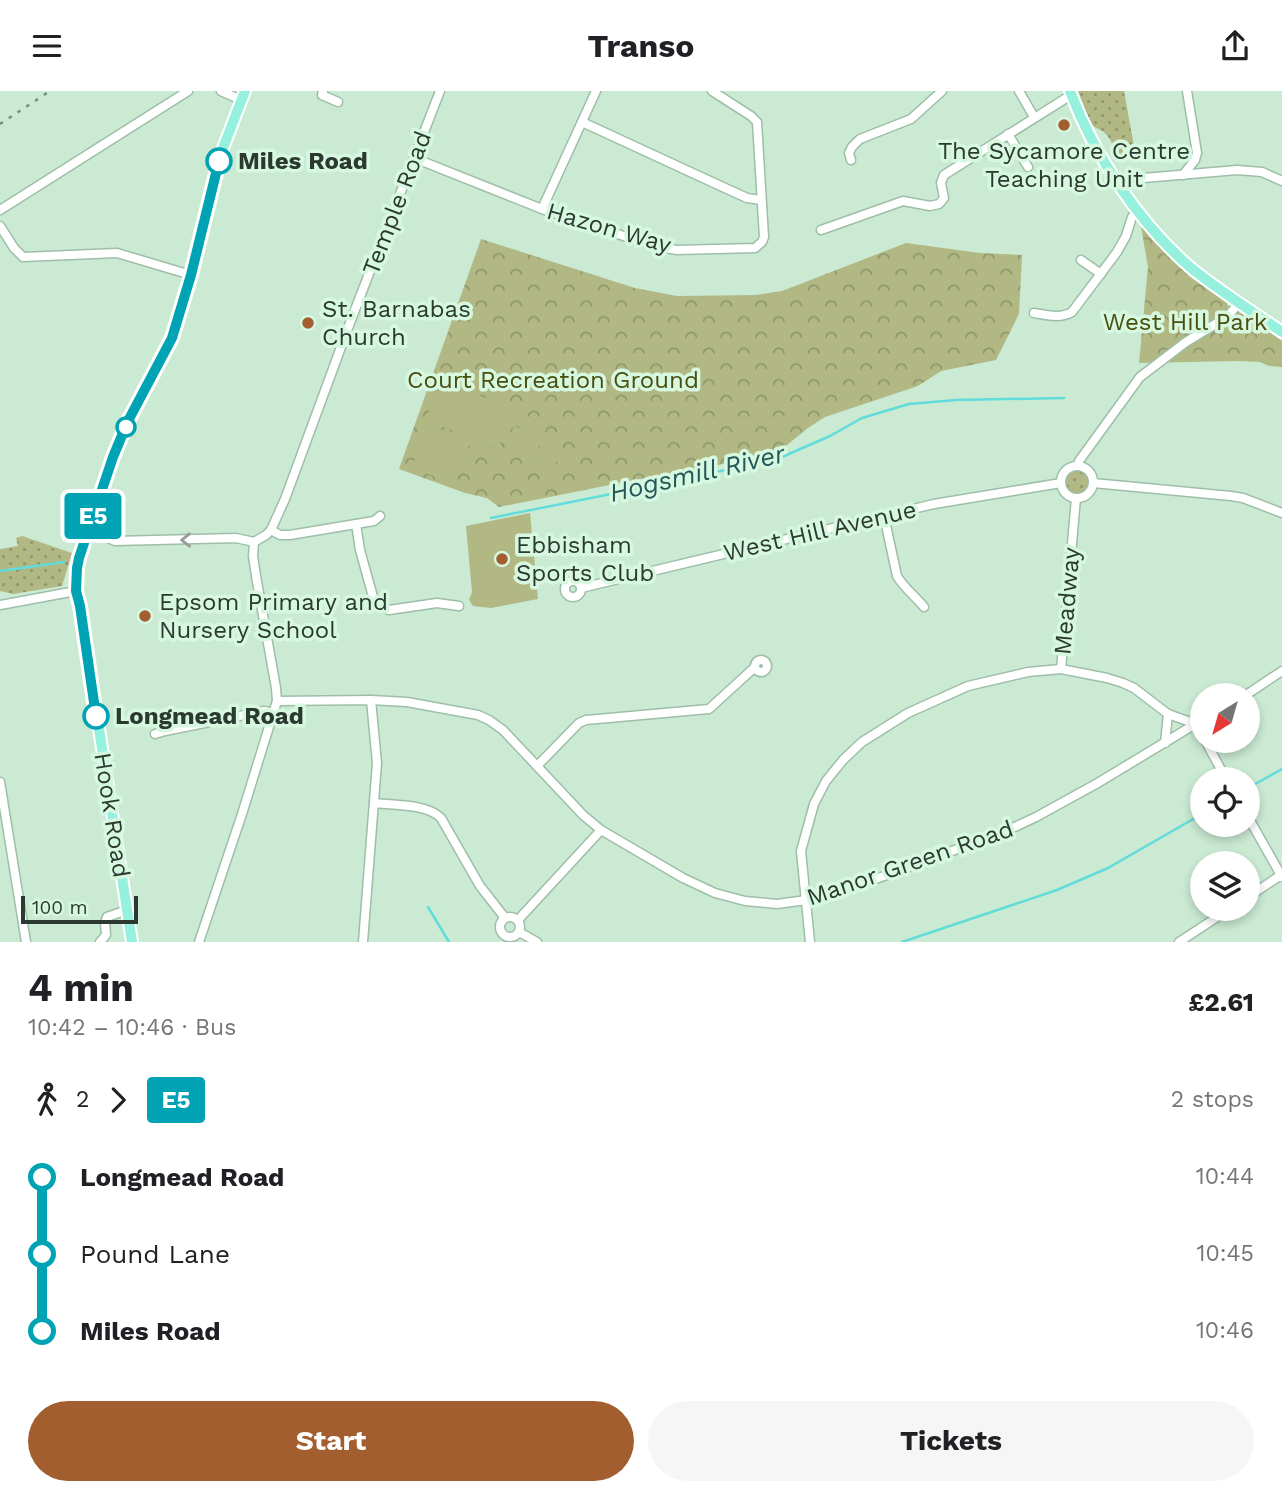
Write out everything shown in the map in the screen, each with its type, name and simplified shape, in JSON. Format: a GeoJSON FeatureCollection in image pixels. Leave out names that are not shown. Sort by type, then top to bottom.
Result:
{"type":"FeatureCollection","features":[{"type":"Feature","properties":{"kind":"main road"},"geometry":{"type":"LineString","coordinates":[[1071,93],[1087,132],[1138,211],[1176,254],[1202,276],[1282,332]]}},
{"type":"Feature","properties":{"kind":"main road","name":"Hook Road"},"geometry":{"type":"LineString","coordinates":[[132,942],[76,591],[77,568],[113,457],[128,421],[172,338],[191,275],[220,156],[243,96]]}},
{"type":"Feature","properties":{"kind":"street"},"geometry":{"type":"LineString","coordinates":[[0,210],[188,91]]}},
{"type":"Feature","properties":{"kind":"street"},"geometry":{"type":"LineString","coordinates":[[221,91],[243,96]]}},
{"type":"Feature","properties":{"kind":"street"},"geometry":{"type":"LineString","coordinates":[[323,91],[322,95],[338,102]]}},
{"type":"Feature","properties":{"kind":"street","name":"Temple Road"},"geometry":{"type":"LineString","coordinates":[[271,530],[440,91]]}},
{"type":"Feature","properties":{"kind":"street"},"geometry":{"type":"LineString","coordinates":[[542,209],[596,91]]}},
{"type":"Feature","properties":{"kind":"street","name":"Hazon Way"},"geometry":{"type":"LineString","coordinates":[[414,158],[542,209],[668,249],[755,248],[764,237],[757,122],[751,115],[712,91]]}},
{"type":"Feature","properties":{"kind":"street"},"geometry":{"type":"LineString","coordinates":[[850,160],[849,153],[856,143],[911,119],[942,91]]}},
{"type":"Feature","properties":{"kind":"street"},"geometry":{"type":"LineString","coordinates":[[1019,91],[1034,117]]}},
{"type":"Feature","properties":{"kind":"street"},"geometry":{"type":"LineString","coordinates":[[1187,91],[1197,153],[1213,171]]}},
{"type":"Feature","properties":{"kind":"street"},"geometry":{"type":"LineString","coordinates":[[821,230],[903,201],[930,206],[939,204],[944,198],[941,183],[944,175],[1071,93]]}},
{"type":"Feature","properties":{"kind":"street"},"geometry":{"type":"LineString","coordinates":[[582,122],[747,198],[761,200]]}},
{"type":"Feature","properties":{"kind":"street"},"geometry":{"type":"LineString","coordinates":[[1008,134],[1028,167]]}},
{"type":"Feature","properties":{"kind":"street"},"geometry":{"type":"LineString","coordinates":[[1182,175],[1195,160],[1197,153]]}},
{"type":"Feature","properties":{"kind":"street"},"geometry":{"type":"LineString","coordinates":[[1121,186],[1132,179],[1213,171],[1250,170],[1282,181]]}},
{"type":"Feature","properties":{"kind":"street"},"geometry":{"type":"LineString","coordinates":[[1034,313],[1054,317],[1067,316],[1078,306],[1117,252],[1132,217],[1138,211]]}},
{"type":"Feature","properties":{"kind":"street"},"geometry":{"type":"LineString","coordinates":[[0,226],[23,257],[117,253],[191,275]]}},
{"type":"Feature","properties":{"kind":"street"},"geometry":{"type":"LineString","coordinates":[[1081,260],[1101,274]]}},
{"type":"Feature","properties":{"kind":"street"},"geometry":{"type":"LineString","coordinates":[[1078,466],[1140,377],[1186,342],[1227,317],[1240,302]]}},
{"type":"Feature","properties":{"kind":"street"},"geometry":{"type":"LineString","coordinates":[[1078,466],[1087,470],[1093,483],[1089,492],[1081,498],[1071,497],[1064,492],[1061,483],[1064,473],[1078,466]]}},
{"type":"Feature","properties":{"kind":"street","name":"West Hill Avenue"},"geometry":{"type":"LineString","coordinates":[[581,587],[945,501],[1061,483]]}},
{"type":"Feature","properties":{"kind":"street"},"geometry":{"type":"LineString","coordinates":[[1093,483],[1231,496],[1282,513]]}},
{"type":"Feature","properties":{"kind":"street","name":"Meadway"},"geometry":{"type":"LineString","coordinates":[[1076,498],[1062,669],[1123,683],[1134,688],[1168,714],[1190,720]]}},
{"type":"Feature","properties":{"kind":"street"},"geometry":{"type":"LineString","coordinates":[[89,530],[115,541],[236,538],[254,542],[271,530],[281,535],[290,535],[374,521],[380,516]]}},
{"type":"Feature","properties":{"kind":"street"},"geometry":{"type":"LineString","coordinates":[[884,516],[897,576],[924,607]]}},
{"type":"Feature","properties":{"kind":"street"},"geometry":{"type":"LineString","coordinates":[[356,524],[360,550],[375,604],[389,610],[437,603],[459,606]]}},
{"type":"Feature","properties":{"kind":"street"},"geometry":{"type":"LineString","coordinates":[[199,942],[277,701],[253,556],[254,542]]}},
{"type":"Feature","properties":{"kind":"street"},"geometry":{"type":"LineString","coordinates":[[0,605],[76,591]]}},
{"type":"Feature","properties":{"kind":"street"},"geometry":{"type":"LineString","coordinates":[[537,765],[579,723],[586,720],[709,709],[755,667]]}},
{"type":"Feature","properties":{"kind":"street"},"geometry":{"type":"LineString","coordinates":[[810,942],[801,851],[814,804],[826,781],[843,760],[862,742],[888,724],[948,694],[968,686],[1028,671],[1062,669]]}},
{"type":"Feature","properties":{"kind":"street"},"geometry":{"type":"LineString","coordinates":[[1260,686],[1282,671]]}},
{"type":"Feature","properties":{"kind":"street"},"geometry":{"type":"LineString","coordinates":[[363,942],[377,763],[371,700]]}},
{"type":"Feature","properties":{"kind":"street","name":"Manor Green Road"},"geometry":{"type":"LineString","coordinates":[[277,701],[407,702],[478,715],[503,730],[583,815],[632,850],[715,893],[745,901],[777,904],[821,898],[1017,826],[1058,806],[1190,728]]}},
{"type":"Feature","properties":{"kind":"street"},"geometry":{"type":"LineString","coordinates":[[155,734],[264,711],[275,713]]}},
{"type":"Feature","properties":{"kind":"street"},"geometry":{"type":"LineString","coordinates":[[1165,743],[1168,714]]}},
{"type":"Feature","properties":{"kind":"street"},"geometry":{"type":"LineString","coordinates":[[0,782],[26,942]]}},
{"type":"Feature","properties":{"kind":"street"},"geometry":{"type":"LineString","coordinates":[[374,803],[422,808],[436,813],[480,886],[505,918]]}},
{"type":"Feature","properties":{"kind":"street"},"geometry":{"type":"LineString","coordinates":[[518,920],[601,830]]}},
{"type":"Feature","properties":{"kind":"street"},"geometry":{"type":"LineString","coordinates":[[1259,837],[1281,876],[1260,889]]}},
{"type":"Feature","properties":{"kind":"street"},"geometry":{"type":"LineString","coordinates":[[100,942],[106,935],[107,917],[127,910]]}},
{"type":"Feature","properties":{"kind":"street"},"geometry":{"type":"LineString","coordinates":[[508,916],[518,920],[521,926],[515,936],[502,935],[501,922],[505,918],[508,916]]}},
{"type":"Feature","properties":{"kind":"street"},"geometry":{"type":"LineString","coordinates":[[1180,942],[1212,921]]}},
{"type":"Feature","properties":{"kind":"street"},"geometry":{"type":"LineString","coordinates":[[519,932],[537,942]]}},
{"type":"Feature","properties":{"kind":"green space"},"geometry":{"type":"Polygon","coordinates":[[[1078,91],[1124,91],[1135,152],[1122,161],[1117,157],[1109,138],[1091,125],[1078,91]]]}},
{"type":"Feature","properties":{"kind":"green space","name":"West Hill Park"},"geometry":{"type":"Polygon","coordinates":[[[1141,226],[1190,277],[1226,301],[1228,306],[1282,341],[1282,367],[1237,361],[1139,363],[1148,267],[1141,226]]]}},
{"type":"Feature","properties":{"kind":"green space","name":"Court Recreation Ground"},"geometry":{"type":"Polygon","coordinates":[[[481,239],[635,288],[677,296],[756,295],[782,291],[906,243],[980,253],[1022,255],[1019,314],[996,360],[941,371],[918,386],[825,417],[782,449],[695,471],[660,475],[499,507],[487,498],[465,493],[399,469],[481,239]]]}},
{"type":"Feature","properties":{"kind":"green space"},"geometry":{"type":"Polygon","coordinates":[[[441,380],[514,409],[498,449],[426,420],[441,380]]]}},
{"type":"Feature","properties":{"kind":"green space"},"geometry":{"type":"Polygon","coordinates":[[[429,425],[470,442],[454,484],[412,468],[429,425]]]}},
{"type":"Feature","properties":{"kind":"green space"},"geometry":{"type":"Polygon","coordinates":[[[514,426],[527,431],[516,457],[504,452],[514,426]]]}},
{"type":"Feature","properties":{"kind":"green space"},"geometry":{"type":"Polygon","coordinates":[[[530,433],[542,438],[532,464],[520,459],[530,433]]]}},
{"type":"Feature","properties":{"kind":"green space"},"geometry":{"type":"Polygon","coordinates":[[[550,441],[563,446],[552,472],[540,467],[550,441]]]}},
{"type":"Feature","properties":{"kind":"green space"},"geometry":{"type":"Polygon","coordinates":[[[1077,470],[1085,474],[1089,482],[1085,490],[1077,494],[1069,490],[1065,482],[1069,474],[1077,470]]]}},
{"type":"Feature","properties":{"kind":"green space","name":"Ebbisham Sports Club"},"geometry":{"type":"Polygon","coordinates":[[[530,513],[538,599],[491,608],[473,606],[469,600],[472,592],[466,526],[530,513]]]}},
{"type":"Feature","properties":{"kind":"green space"},"geometry":{"type":"Polygon","coordinates":[[[22,536],[72,553],[62,586],[13,594],[0,591],[0,549],[18,546],[16,538],[22,536]]]}},
{"type":"Feature","properties":{"kind":"waterway","name":"Hogsmill River"},"geometry":{"type":"LineString","coordinates":[[491,518],[782,457],[830,436],[862,418],[909,404],[956,400],[1064,398]]}},
{"type":"Feature","properties":{"kind":"waterway","name":"Hogsmill River"},"geometry":{"type":"LineString","coordinates":[[0,571],[64,562]]}},
{"type":"Feature","properties":{"kind":"waterway"},"geometry":{"type":"LineString","coordinates":[[1260,781],[1282,769]]}},
{"type":"Feature","properties":{"kind":"waterway"},"geometry":{"type":"LineString","coordinates":[[902,942],[1057,890],[1108,868],[1190,821]]}},
{"type":"Feature","properties":{"kind":"waterway"},"geometry":{"type":"LineString","coordinates":[[428,907],[449,942]]}},
{"type":"Feature","properties":{"kind":"railway"},"geometry":{"type":"LineString","coordinates":[[0,124],[50,91]]}},
{"type":"Feature","properties":{"kind":"bus line","name":"E5"},"geometry":{"type":"LineString","coordinates":[[96,716],[76,591],[77,568],[113,457],[128,421],[172,338],[191,275],[219,161]]}},
{"type":"Feature","properties":{"kind":"place","name":"The Sycamore Centre Teaching Unit"},"geometry":{"type":"Point","coordinates":[1064,125]}},
{"type":"Feature","properties":{"kind":"place","name":"Miles Road"},"geometry":{"type":"Point","coordinates":[219,161]}},
{"type":"Feature","properties":{"kind":"place","name":"St. Barnabas Church"},"geometry":{"type":"Point","coordinates":[308,323]}},
{"type":"Feature","properties":{"kind":"place","name":"Ebbisham Sports Club"},"geometry":{"type":"Point","coordinates":[502,559]}},
{"type":"Feature","properties":{"kind":"place","name":"Epsom Primary and Nursery School"},"geometry":{"type":"Point","coordinates":[145,616]}},
{"type":"Feature","properties":{"kind":"place","name":"Longmead Road"},"geometry":{"type":"Point","coordinates":[96,716]}}]}
